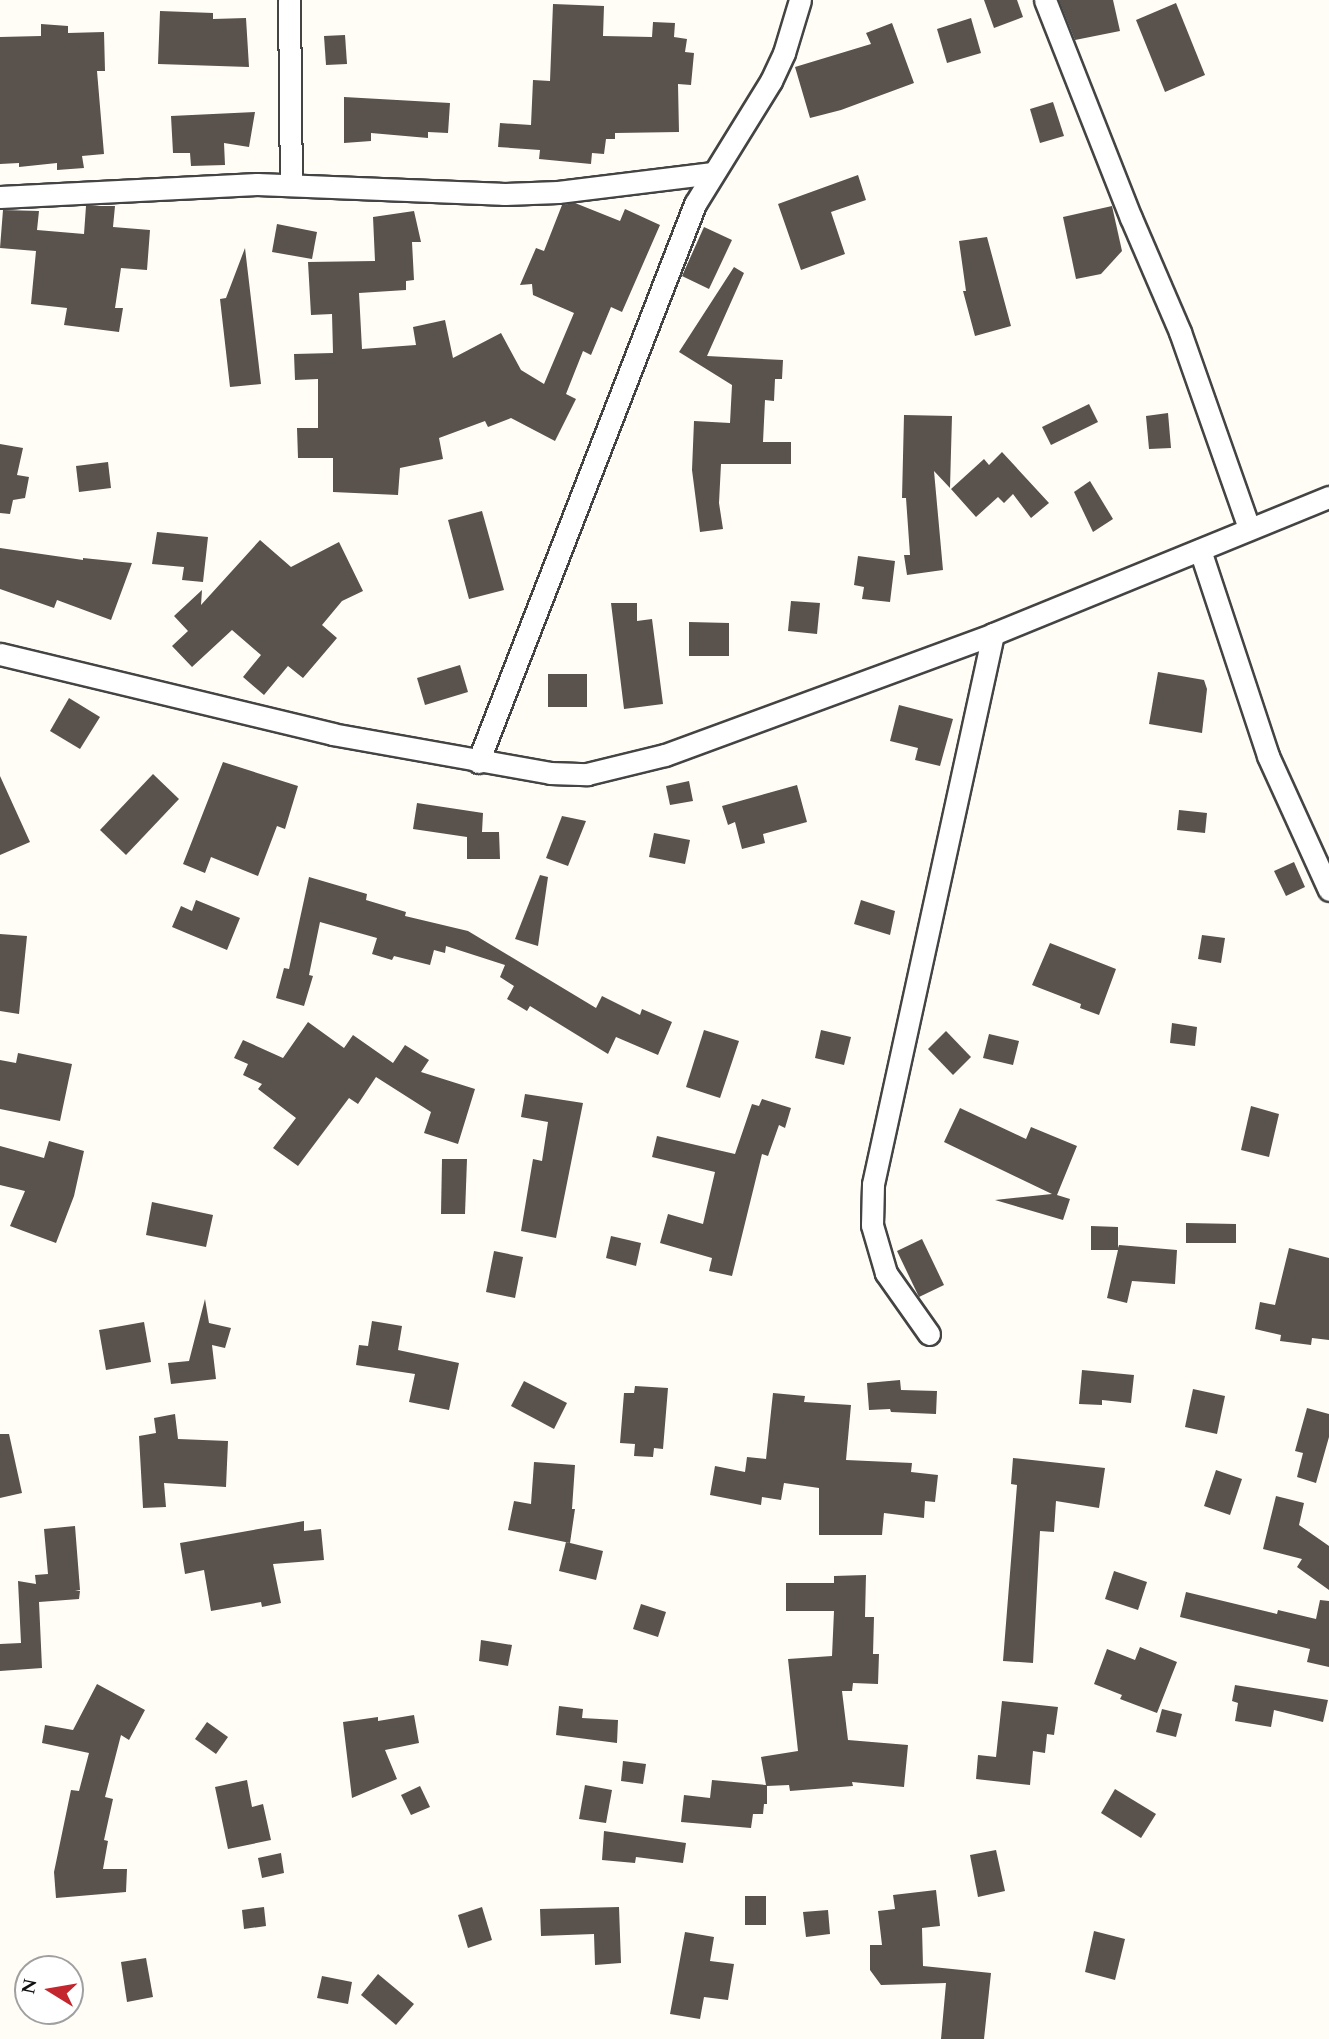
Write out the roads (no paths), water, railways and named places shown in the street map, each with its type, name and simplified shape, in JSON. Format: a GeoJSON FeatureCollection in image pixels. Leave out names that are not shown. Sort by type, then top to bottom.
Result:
{"type":"FeatureCollection","features":[{"type":"Feature","properties":{"kind":"street"},"geometry":{"type":"LineString","coordinates":[[289,0],[291,184]]}},
{"type":"Feature","properties":{"kind":"street"},"geometry":{"type":"LineString","coordinates":[[478,762],[695,204],[772,81],[785,53],[800,0]]}},
{"type":"Feature","properties":{"kind":"street"},"geometry":{"type":"LineString","coordinates":[[1045,0],[1131,218],[1180,332],[1249,528]]}},
{"type":"Feature","properties":{"kind":"street"},"geometry":{"type":"LineString","coordinates":[[0,197],[291,184],[447,194],[505,194],[558,192],[713,173]]}},
{"type":"Feature","properties":{"kind":"street"},"geometry":{"type":"LineString","coordinates":[[0,654],[332,734],[550,774],[587,774],[665,755],[993,634],[1329,497]]}},
{"type":"Feature","properties":{"kind":"street"},"geometry":{"type":"LineString","coordinates":[[1200,550],[1263,744],[1329,890]]}},
{"type":"Feature","properties":{"kind":"street"},"geometry":{"type":"LineString","coordinates":[[929,1334],[902,1298],[883,1264],[872,1225],[873,1184],[993,634]]}}]}
